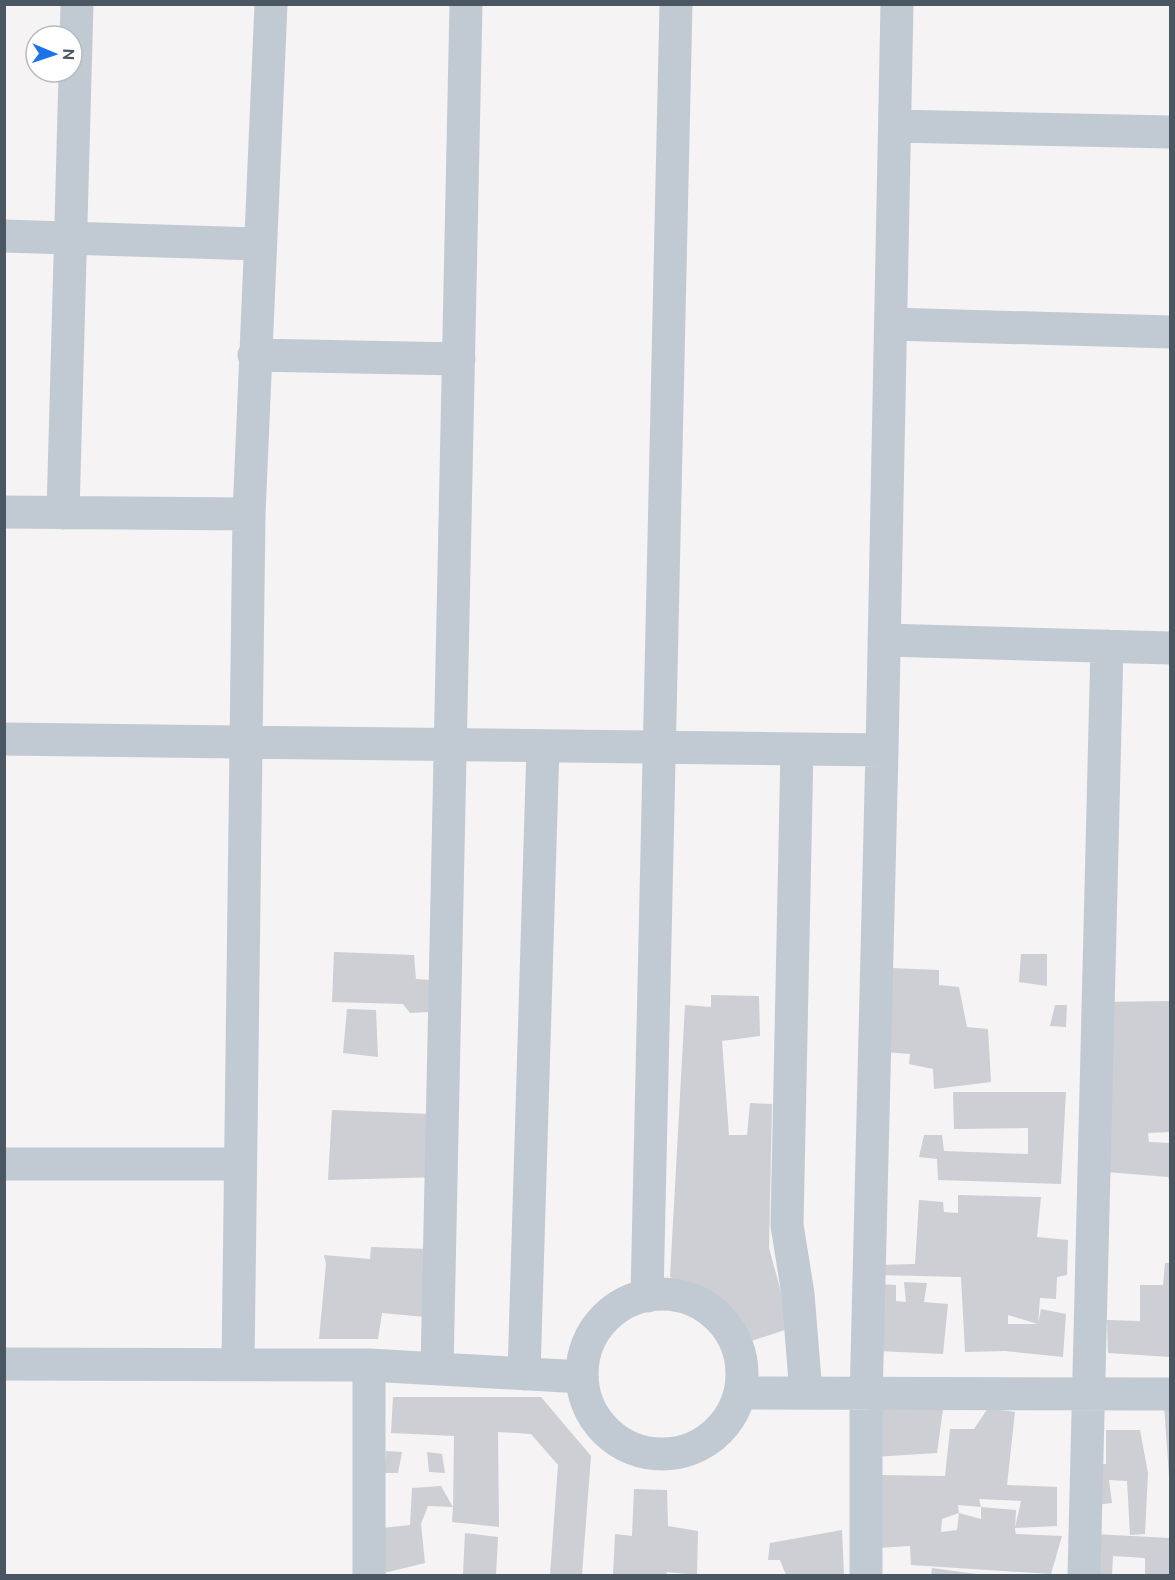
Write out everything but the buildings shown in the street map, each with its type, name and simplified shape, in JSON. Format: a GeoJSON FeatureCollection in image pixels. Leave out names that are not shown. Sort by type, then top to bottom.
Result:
{"type":"FeatureCollection","features":[{"type":"Feature","properties":{"kind":"street"},"geometry":{"type":"LineString","coordinates":[[63,513],[77,4]]}},
{"type":"Feature","properties":{"kind":"street"},"geometry":{"type":"LineString","coordinates":[[238,1364],[244,742],[249,514],[258,244],[271,4]]}},
{"type":"Feature","properties":{"kind":"street"},"geometry":{"type":"LineString","coordinates":[[437,1369],[466,4]]}},
{"type":"Feature","properties":{"kind":"street"},"geometry":{"type":"LineString","coordinates":[[647,1296],[676,4]]}},
{"type":"Feature","properties":{"kind":"street"},"geometry":{"type":"LineString","coordinates":[[866,1575],[866,1391],[897,4]]}},
{"type":"Feature","properties":{"kind":"street"},"geometry":{"type":"LineString","coordinates":[[895,126],[1170,132]]}},
{"type":"Feature","properties":{"kind":"street"},"geometry":{"type":"LineString","coordinates":[[4,236],[258,244]]}},
{"type":"Feature","properties":{"kind":"street"},"geometry":{"type":"LineString","coordinates":[[891,324],[1170,332]]}},
{"type":"Feature","properties":{"kind":"street"},"geometry":{"type":"LineString","coordinates":[[254,355],[459,359]]}},
{"type":"Feature","properties":{"kind":"street"},"geometry":{"type":"LineString","coordinates":[[4,512],[249,514]]}},
{"type":"Feature","properties":{"kind":"street"},"geometry":{"type":"LineString","coordinates":[[884,640],[1170,648]]}},
{"type":"Feature","properties":{"kind":"street"},"geometry":{"type":"LineString","coordinates":[[1084,1575],[1107,646]]}},
{"type":"Feature","properties":{"kind":"street"},"geometry":{"type":"LineString","coordinates":[[4,739],[882,750]]}},
{"type":"Feature","properties":{"kind":"street"},"geometry":{"type":"LineString","coordinates":[[524,1374],[543,746]]}},
{"type":"Feature","properties":{"kind":"street"},"geometry":{"type":"LineString","coordinates":[[797,749],[787,1225],[798,1294],[806,1393]]}},
{"type":"Feature","properties":{"kind":"street"},"geometry":{"type":"LineString","coordinates":[[4,1164],[240,1164]]}},
{"type":"Feature","properties":{"kind":"street"},"geometry":{"type":"LineString","coordinates":[[660,1294],[678,1295],[704,1306],[725,1324],[736,1345],[742,1372],[740,1393],[729,1419],[710,1439],[679,1453],[651,1454],[624,1446],[603,1429],[588,1405],[582,1377],[586,1350],[599,1325],[609,1314],[632,1299],[660,1294]]}},
{"type":"Feature","properties":{"kind":"street"},"geometry":{"type":"LineString","coordinates":[[4,1364],[369,1365],[582,1377]]}},
{"type":"Feature","properties":{"kind":"street"},"geometry":{"type":"LineString","coordinates":[[369,1365],[369,1575]]}},
{"type":"Feature","properties":{"kind":"street"},"geometry":{"type":"LineString","coordinates":[[740,1393],[866,1391],[1170,1394]]}}]}
